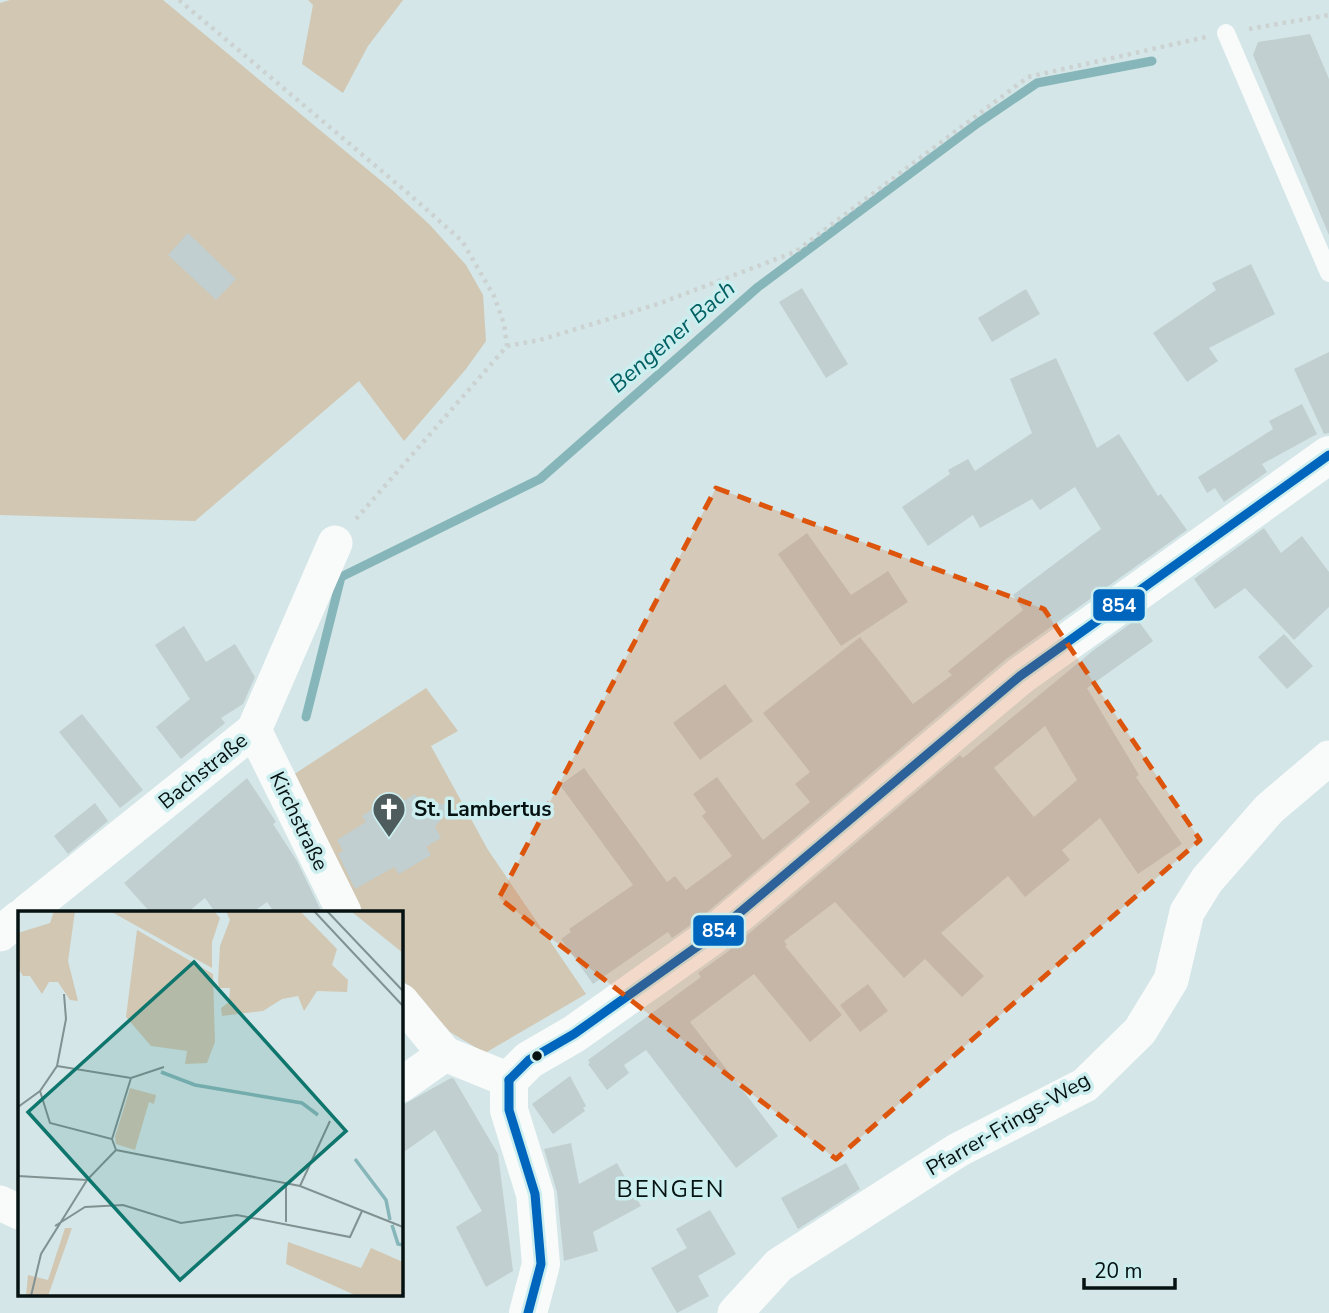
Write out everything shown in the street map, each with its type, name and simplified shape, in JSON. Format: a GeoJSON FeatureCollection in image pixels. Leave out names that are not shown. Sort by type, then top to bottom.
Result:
{"type":"FeatureCollection","features":[{"type":"Feature","properties":{"kind":"street"},"geometry":{"type":"LineString","coordinates":[[528,1313],[541,1264],[536,1194],[509,1110],[509,1080],[529,1060],[574,1034],[712,936],[1020,676],[1326,463]]}},
{"type":"Feature","properties":{"kind":"street","name":"Bachstraße"},"geometry":{"type":"LineString","coordinates":[[28,911],[254,730],[335,543]]}},
{"type":"Feature","properties":{"kind":"street","name":"Kirchstraße"},"geometry":{"type":"LineString","coordinates":[[254,730],[344,911]]}},
{"type":"Feature","properties":{"kind":"street","name":"Pfarrer-Frings-Weg"},"geometry":{"type":"LineString","coordinates":[[735,1313],[779,1265],[958,1150],[1085,1085],[1140,1031],[1171,980],[1187,912],[1207,880],[1269,809],[1329,758]]}},
{"type":"Feature","properties":{"kind":"street"},"geometry":{"type":"LineString","coordinates":[[0,933],[18,919]]}},
{"type":"Feature","properties":{"kind":"street"},"geometry":{"type":"LineString","coordinates":[[402,1003],[445,1054],[509,1080]]}},
{"type":"Feature","properties":{"kind":"street"},"geometry":{"type":"LineString","coordinates":[[402,1084],[445,1054]]}},
{"type":"Feature","properties":{"kind":"street"},"geometry":{"type":"LineString","coordinates":[[0,1203],[18,1212]]}},
{"type":"Feature","properties":{"kind":"lane"},"geometry":{"type":"LineString","coordinates":[[1226,33],[1329,273]]}},
{"type":"Feature","properties":{"kind":"path"},"geometry":{"type":"LineString","coordinates":[[178,0],[409,194],[462,242],[494,296],[507,346]]}},
{"type":"Feature","properties":{"kind":"path"},"geometry":{"type":"LineString","coordinates":[[335,543],[507,346],[540,340],[658,304],[795,252],[1028,77],[1226,33],[1329,15]]}},
{"type":"Feature","properties":{"kind":"highlighted area"},"geometry":{"type":"Polygon","coordinates":[[[716,488],[1044,609],[1200,840],[836,1159],[499,898],[716,488]]]}},
{"type":"Feature","properties":{"kind":"shaded area"},"geometry":{"type":"Polygon","coordinates":[[[10,0],[163,0],[391,189],[430,225],[466,265],[483,295],[486,341],[466,369],[404,441],[359,381],[195,521],[0,515],[0,3],[10,0]]]}},
{"type":"Feature","properties":{"kind":"shaded area"},"geometry":{"type":"Polygon","coordinates":[[[308,0],[403,0],[368,46],[343,93],[302,64],[313,5],[308,0]]]}},
{"type":"Feature","properties":{"kind":"shaded area"},"geometry":{"type":"Polygon","coordinates":[[[426,688],[458,731],[431,746],[488,850],[586,994],[485,1053],[450,1032],[402,979],[402,911],[357,911],[293,775],[426,688]]]}},
{"type":"Feature","properties":{"kind":"building"},"geometry":{"type":"Polygon","coordinates":[[[1310,34],[1329,79],[1329,235],[1253,55],[1258,42],[1310,34]]]}},
{"type":"Feature","properties":{"kind":"building"},"geometry":{"type":"Polygon","coordinates":[[[188,233],[236,279],[216,300],[168,255],[188,233]]]}},
{"type":"Feature","properties":{"kind":"building"},"geometry":{"type":"Polygon","coordinates":[[[1251,264],[1275,314],[1209,348],[1218,361],[1187,382],[1153,333],[1216,290],[1212,283],[1251,264]]]}},
{"type":"Feature","properties":{"kind":"building"},"geometry":{"type":"Polygon","coordinates":[[[802,288],[848,364],[826,378],[779,302],[802,288]]]}},
{"type":"Feature","properties":{"kind":"building"},"geometry":{"type":"Polygon","coordinates":[[[1026,289],[1040,314],[992,342],[978,318],[1026,289]]]}},
{"type":"Feature","properties":{"kind":"building"},"geometry":{"type":"Polygon","coordinates":[[[1329,352],[1329,433],[1324,434],[1294,369],[1329,352]]]}},
{"type":"Feature","properties":{"kind":"building"},"geometry":{"type":"Polygon","coordinates":[[[1056,358],[1097,448],[1119,434],[1158,496],[1161,494],[1187,530],[1006,659],[699,919],[672,938],[668,932],[593,984],[561,939],[571,932],[569,929],[633,885],[560,785],[584,768],[667,882],[675,876],[686,890],[732,856],[702,816],[706,812],[693,794],[717,777],[763,840],[810,802],[795,784],[810,772],[763,713],[860,637],[913,704],[952,675],[948,671],[1023,610],[1013,595],[1101,529],[1075,487],[1040,510],[1032,499],[980,528],[973,515],[928,546],[902,507],[950,474],[948,470],[968,459],[975,471],[1032,433],[1010,379],[1056,358]]]}},
{"type":"Feature","properties":{"kind":"building"},"geometry":{"type":"Polygon","coordinates":[[[1302,404],[1317,434],[1262,464],[1267,472],[1224,502],[1215,488],[1207,493],[1198,477],[1273,429],[1269,421],[1302,404]]]}},
{"type":"Feature","properties":{"kind":"building"},"geometry":{"type":"Polygon","coordinates":[[[1264,528],[1281,553],[1302,536],[1329,572],[1329,607],[1294,640],[1245,588],[1215,609],[1194,579],[1264,528]]]}},
{"type":"Feature","properties":{"kind":"building"},"geometry":{"type":"Polygon","coordinates":[[[807,533],[851,595],[888,571],[908,602],[841,646],[778,554],[807,533]]]}},
{"type":"Feature","properties":{"kind":"building"},"geometry":{"type":"Polygon","coordinates":[[[1137,619],[1153,641],[1087,688],[1139,775],[1136,777],[1182,844],[1138,874],[1100,818],[1062,850],[1070,860],[1025,897],[1008,876],[941,933],[984,976],[962,997],[925,959],[904,978],[835,902],[784,941],[787,945],[785,946],[842,1015],[810,1042],[754,974],[690,1022],[778,1136],[736,1168],[646,1050],[624,1065],[629,1073],[607,1090],[588,1064],[588,1060],[701,977],[698,973],[726,953],[960,755],[963,758],[1095,649],[1137,619]],[[1045,726],[994,768],[1034,817],[1077,780],[1045,726]]]}},
{"type":"Feature","properties":{"kind":"building"},"geometry":{"type":"Polygon","coordinates":[[[184,626],[206,662],[235,644],[255,677],[243,704],[221,718],[225,723],[181,759],[156,727],[190,699],[155,645],[184,626]]]}},
{"type":"Feature","properties":{"kind":"building"},"geometry":{"type":"Polygon","coordinates":[[[1284,634],[1313,666],[1287,689],[1258,657],[1284,634]]]}},
{"type":"Feature","properties":{"kind":"building"},"geometry":{"type":"Polygon","coordinates":[[[725,684],[753,721],[700,760],[673,723],[725,684]]]}},
{"type":"Feature","properties":{"kind":"building"},"geometry":{"type":"Polygon","coordinates":[[[82,714],[143,790],[120,808],[59,732],[82,714]]]}},
{"type":"Feature","properties":{"kind":"building"},"geometry":{"type":"Polygon","coordinates":[[[247,778],[276,822],[273,824],[297,861],[321,911],[273,911],[267,902],[254,911],[214,911],[205,898],[189,911],[149,911],[124,883],[247,778]]]}},
{"type":"Feature","properties":{"kind":"building","name":"St. Lambertus"},"geometry":{"type":"Polygon","coordinates":[[[415,794],[422,805],[455,803],[435,827],[441,838],[426,847],[431,855],[399,874],[394,867],[355,889],[338,854],[343,851],[337,840],[366,822],[362,816],[393,796],[398,804],[415,794]]]}},
{"type":"Feature","properties":{"kind":"building"},"geometry":{"type":"Polygon","coordinates":[[[95,803],[108,821],[68,854],[54,836],[95,803]]]}},
{"type":"Feature","properties":{"kind":"building"},"geometry":{"type":"Polygon","coordinates":[[[868,984],[888,1011],[860,1032],[840,1005],[868,984]]]}},
{"type":"Feature","properties":{"kind":"building"},"geometry":{"type":"Polygon","coordinates":[[[570,1076],[586,1106],[583,1108],[585,1111],[553,1134],[532,1104],[570,1076]]]}},
{"type":"Feature","properties":{"kind":"building"},"geometry":{"type":"Polygon","coordinates":[[[451,1078],[454,1079],[498,1154],[513,1271],[486,1287],[456,1227],[482,1211],[435,1130],[402,1153],[402,1105],[451,1078]]]}},
{"type":"Feature","properties":{"kind":"building"},"geometry":{"type":"Polygon","coordinates":[[[571,1143],[579,1184],[617,1163],[641,1206],[593,1232],[598,1251],[564,1261],[557,1192],[544,1149],[571,1143]]]}},
{"type":"Feature","properties":{"kind":"building"},"geometry":{"type":"Polygon","coordinates":[[[846,1163],[860,1189],[798,1229],[781,1198],[846,1163]]]}},
{"type":"Feature","properties":{"kind":"building"},"geometry":{"type":"Polygon","coordinates":[[[710,1210],[736,1254],[698,1276],[709,1296],[677,1313],[651,1268],[687,1248],[676,1229],[710,1210]]]}},
{"type":"Feature","properties":{"kind":"waterway","name":"Bengener Bach"},"geometry":{"type":"LineString","coordinates":[[306,717],[341,577],[540,479],[758,287],[978,123],[1037,83],[1152,61]]}},
{"type":"Feature","properties":{"kind":"transit line","name":"854"},"geometry":{"type":"LineString","coordinates":[[509,1080],[529,1060],[574,1034],[712,936],[1020,676],[1329,455]]}},
{"type":"Feature","properties":{"kind":"transit line","name":"854"},"geometry":{"type":"LineString","coordinates":[[509,1080],[509,1110],[535,1194],[541,1264],[528,1313]]}},
{"type":"Feature","properties":{"kind":"place","name":"St. Lambertus"},"geometry":{"type":"Point","coordinates":[389,839]}},
{"type":"Feature","properties":{"kind":"district","name":"BENGEN"},"geometry":{"type":"Point","coordinates":[671,1189]}}]}
